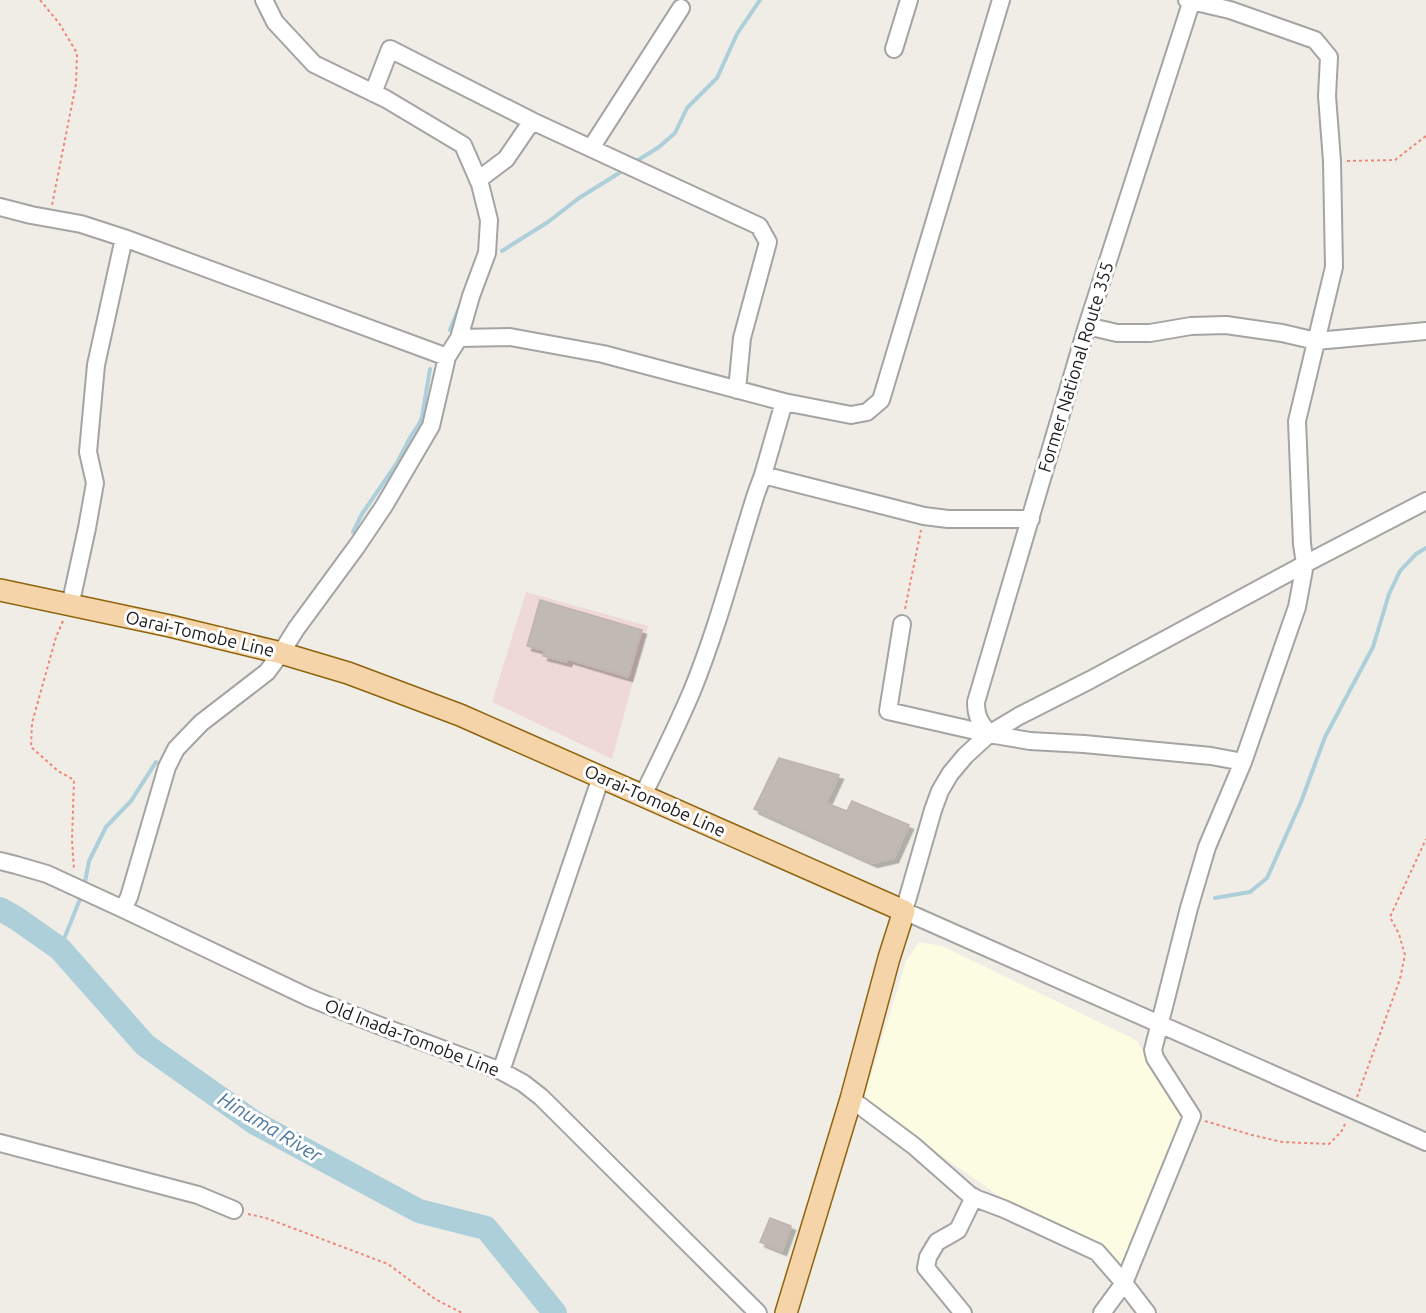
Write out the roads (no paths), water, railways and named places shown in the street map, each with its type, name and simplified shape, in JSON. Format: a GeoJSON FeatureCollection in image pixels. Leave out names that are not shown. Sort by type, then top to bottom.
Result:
{"type":"FeatureCollection","features":[{"type":"Feature","properties":{"kind":"main road","name":"Oarai-Tomobe Line"},"geometry":{"type":"LineString","coordinates":[[0,590],[170,626],[281,653],[394,689],[460,715],[904,911]]}},
{"type":"Feature","properties":{"kind":"main road"},"geometry":{"type":"LineString","coordinates":[[786,1313],[851,1099],[904,911]]}},
{"type":"Feature","properties":{"kind":"street"},"geometry":{"type":"LineString","coordinates":[[123,909],[129,897],[167,767],[176,749],[201,723],[267,672],[379,514],[431,426],[447,357],[459,338],[471,296],[488,253],[489,220],[478,180],[463,145],[374,93],[314,64],[275,22],[264,0]]}},
{"type":"Feature","properties":{"kind":"street"},"geometry":{"type":"LineString","coordinates":[[894,48],[909,0]]}},
{"type":"Feature","properties":{"kind":"street"},"geometry":{"type":"LineString","coordinates":[[459,338],[510,337],[603,354],[784,402],[851,415],[867,412],[880,400],[1001,0]]}},
{"type":"Feature","properties":{"kind":"street"},"geometry":{"type":"LineString","coordinates":[[1102,1313],[1124,1283],[1192,1116],[1155,1058],[1153,1050],[1189,908],[1208,846],[1243,762],[1297,607],[1305,564],[1302,544],[1297,421],[1334,267],[1332,161],[1327,96],[1329,57],[1315,40],[1230,10],[1190,0]]}},
{"type":"Feature","properties":{"kind":"street","name":"Former National Route 355"},"geometry":{"type":"LineString","coordinates":[[989,734],[979,720],[976,702],[1087,326],[1190,0]]}},
{"type":"Feature","properties":{"kind":"street"},"geometry":{"type":"LineString","coordinates":[[591,148],[681,8]]}},
{"type":"Feature","properties":{"kind":"street"},"geometry":{"type":"LineString","coordinates":[[374,93],[390,48],[532,121],[759,226],[768,242],[742,338],[737,390]]}},
{"type":"Feature","properties":{"kind":"street"},"geometry":{"type":"LineString","coordinates":[[478,180],[506,159],[532,121]]}},
{"type":"Feature","properties":{"kind":"street"},"geometry":{"type":"LineString","coordinates":[[0,207],[81,224],[124,238],[447,357]]}},
{"type":"Feature","properties":{"kind":"street"},"geometry":{"type":"LineString","coordinates":[[70,606],[95,483],[88,452],[96,365],[124,238]]}},
{"type":"Feature","properties":{"kind":"street"},"geometry":{"type":"LineString","coordinates":[[1087,326],[1117,333],[1150,333],[1191,326],[1226,325],[1282,333],[1316,341],[1426,331]]}},
{"type":"Feature","properties":{"kind":"street"},"geometry":{"type":"LineString","coordinates":[[643,795],[669,744],[708,648],[784,402]]}},
{"type":"Feature","properties":{"kind":"street"},"geometry":{"type":"LineString","coordinates":[[763,475],[924,516],[948,519],[1031,519]]}},
{"type":"Feature","properties":{"kind":"street"},"geometry":{"type":"LineString","coordinates":[[1426,501],[989,734],[950,774],[940,791],[904,911],[1426,1142]]}},
{"type":"Feature","properties":{"kind":"street"},"geometry":{"type":"LineString","coordinates":[[902,624],[888,711],[1030,741],[1211,756],[1243,762]]}},
{"type":"Feature","properties":{"kind":"street"},"geometry":{"type":"LineString","coordinates":[[501,1071],[601,777]]}},
{"type":"Feature","properties":{"kind":"street","name":"Old Inada-Tomobe Line"},"geometry":{"type":"LineString","coordinates":[[0,861],[46,874],[310,998],[501,1071],[523,1083],[541,1097],[758,1313]]}},
{"type":"Feature","properties":{"kind":"street"},"geometry":{"type":"LineString","coordinates":[[851,1099],[914,1146],[974,1197],[1097,1252],[1147,1313]]}},
{"type":"Feature","properties":{"kind":"street"},"geometry":{"type":"LineString","coordinates":[[0,1143],[198,1195],[234,1210]]}},
{"type":"Feature","properties":{"kind":"street"},"geometry":{"type":"LineString","coordinates":[[963,1313],[926,1268],[928,1257],[937,1242],[958,1230],[974,1197]]}},
{"type":"Feature","properties":{"kind":"waterway"},"geometry":{"type":"LineString","coordinates":[[635,162],[659,147],[675,133],[687,108],[717,78],[737,34],[760,0]]}},
{"type":"Feature","properties":{"kind":"waterway"},"geometry":{"type":"LineString","coordinates":[[502,251],[624,170]]}},
{"type":"Feature","properties":{"kind":"waterway"},"geometry":{"type":"LineString","coordinates":[[450,330],[461,303]]}},
{"type":"Feature","properties":{"kind":"waterway"},"geometry":{"type":"LineString","coordinates":[[353,532],[418,426],[422,417],[430,369]]}},
{"type":"Feature","properties":{"kind":"waterway"},"geometry":{"type":"LineString","coordinates":[[1215,898],[1250,892],[1267,878],[1301,802],[1325,737],[1373,647],[1389,594],[1400,571],[1416,554],[1426,548]]}},
{"type":"Feature","properties":{"kind":"waterway"},"geometry":{"type":"LineString","coordinates":[[84,887],[89,861],[106,827],[131,801],[156,762]]}},
{"type":"Feature","properties":{"kind":"waterway"},"geometry":{"type":"LineString","coordinates":[[60,949],[82,894]]}},
{"type":"Feature","properties":{"kind":"waterway","name":"Hinuma River"},"geometry":{"type":"LineString","coordinates":[[0,909],[60,949],[145,1045],[255,1123],[419,1211],[486,1228],[555,1313]]}}]}
